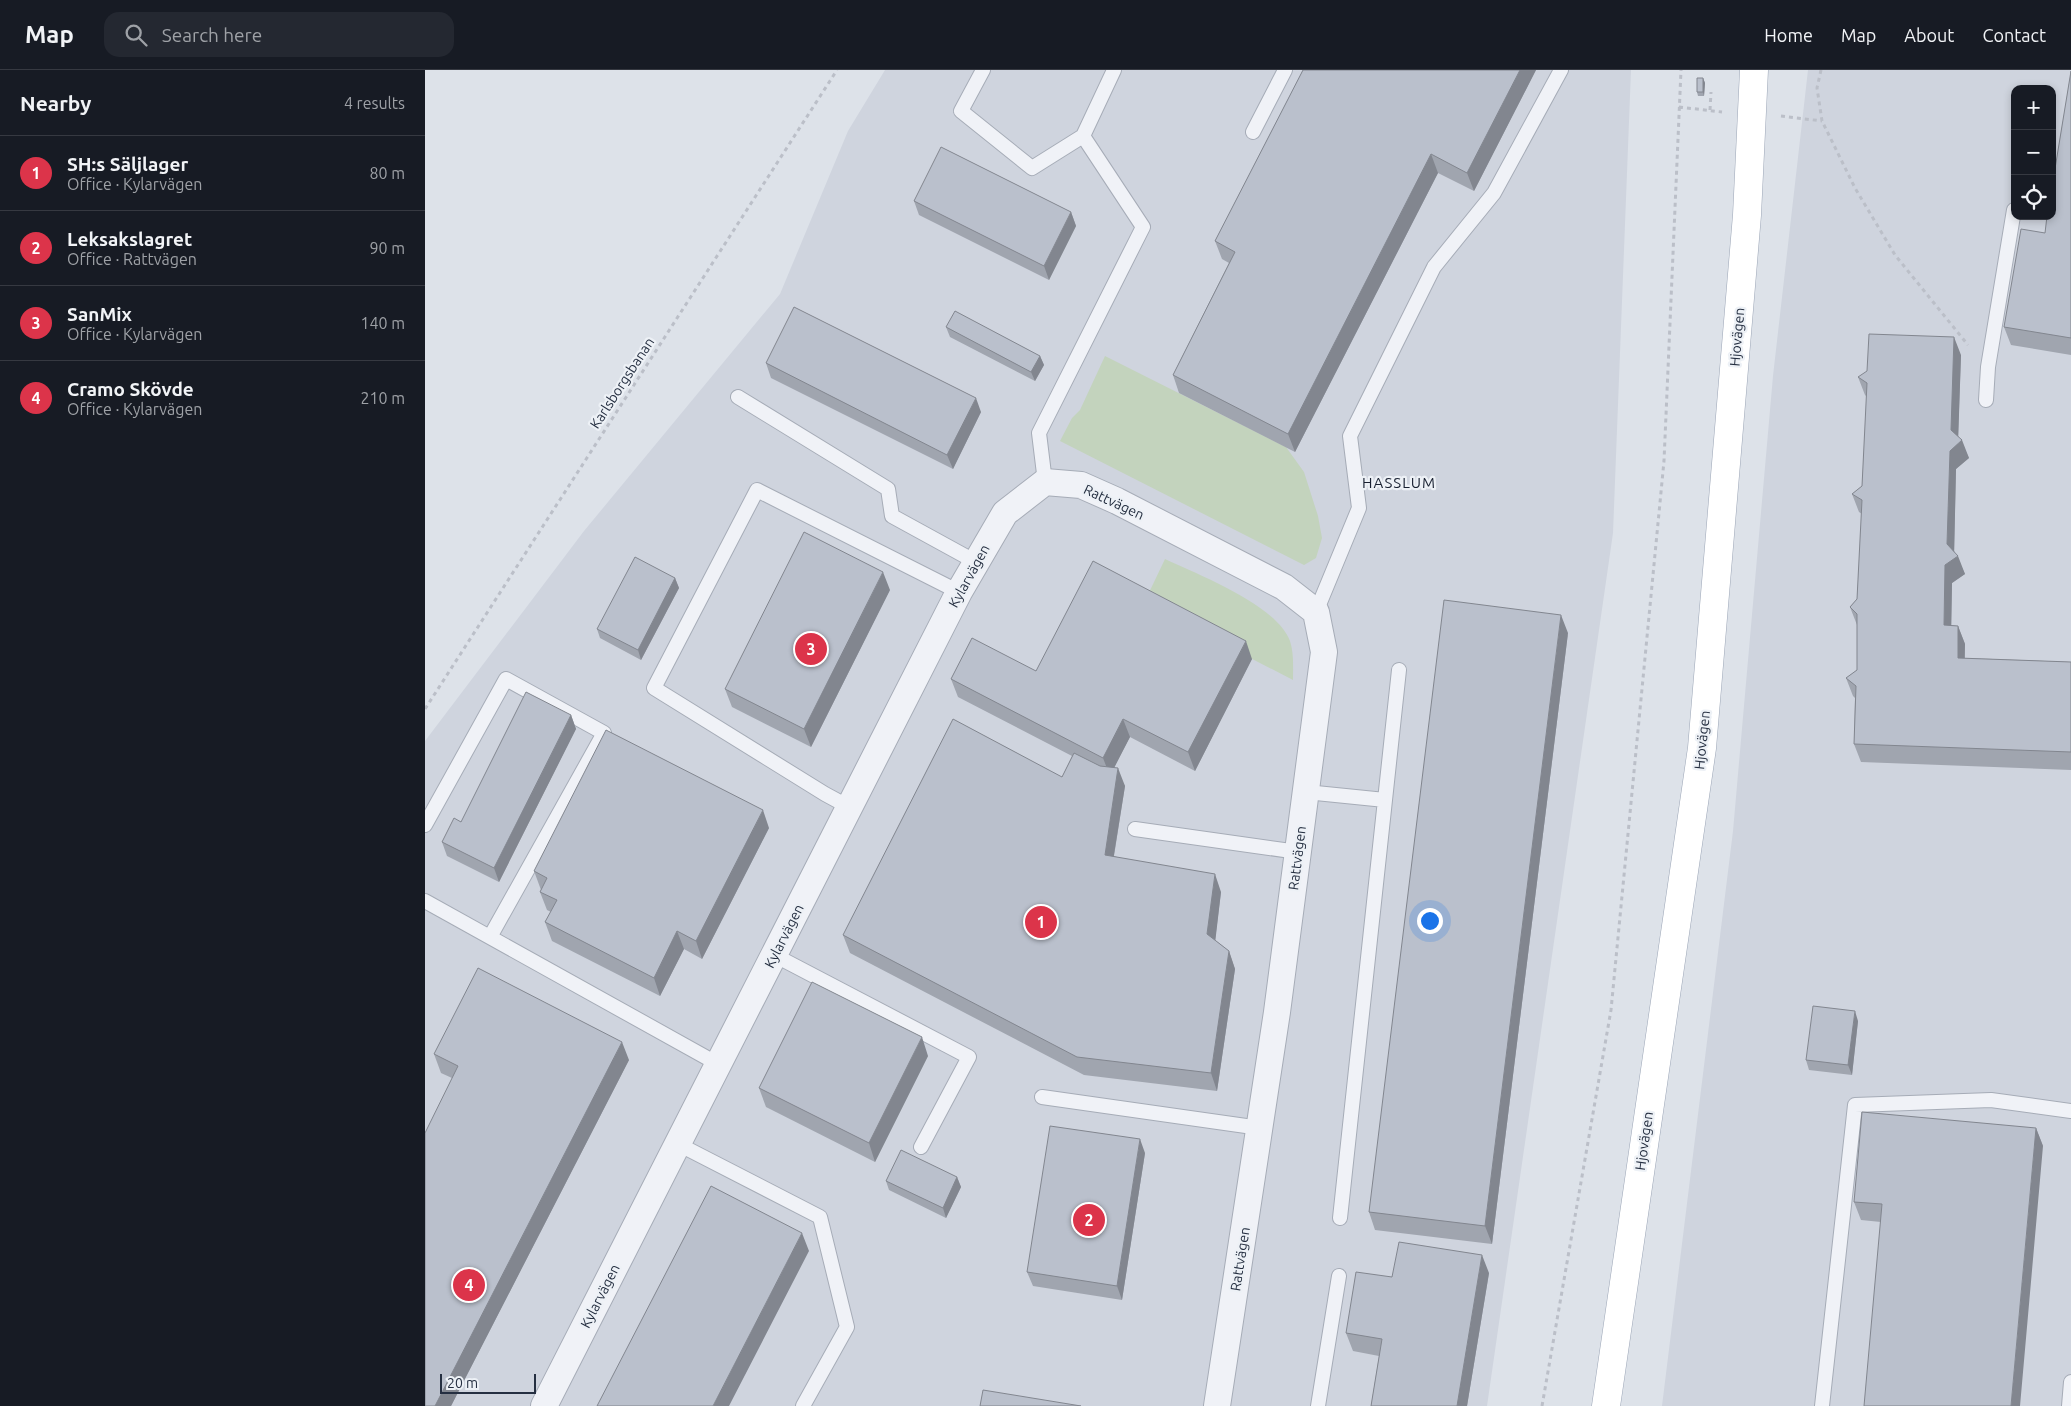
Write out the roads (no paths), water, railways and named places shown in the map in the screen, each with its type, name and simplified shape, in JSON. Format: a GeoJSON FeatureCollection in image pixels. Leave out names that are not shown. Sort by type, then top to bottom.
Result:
{"type":"FeatureCollection","features":[{"type":"Feature","properties":{"kind":"main road","name":"Hjovägen"},"geometry":{"type":"LineString","coordinates":[[1605,1406],[1702,748],[1747,215],[1755,70]]}},
{"type":"Feature","properties":{"kind":"street","name":"Rattvägen"},"geometry":{"type":"LineString","coordinates":[[1045,482],[1081,485],[1117,501],[1284,587],[1316,612],[1324,652],[1260,1128],[1217,1406]]}},
{"type":"Feature","properties":{"kind":"street","name":"Kylarvägen"},"geometry":{"type":"LineString","coordinates":[[544,1406],[959,592],[1005,513],[1045,482]]}},
{"type":"Feature","properties":{"kind":"lane"},"geometry":{"type":"LineString","coordinates":[[983,70],[961,111],[1032,168],[1083,136],[1114,70]]}},
{"type":"Feature","properties":{"kind":"lane"},"geometry":{"type":"LineString","coordinates":[[1253,132],[1285,70]]}},
{"type":"Feature","properties":{"kind":"lane"},"geometry":{"type":"LineString","coordinates":[[1316,612],[1359,508],[1350,436],[1434,267],[1494,193],[1561,70]]}},
{"type":"Feature","properties":{"kind":"lane"},"geometry":{"type":"LineString","coordinates":[[1045,482],[1039,433],[1143,227],[1083,136]]}},
{"type":"Feature","properties":{"kind":"lane"},"geometry":{"type":"LineString","coordinates":[[1986,400],[1988,367],[2012,220]]}},
{"type":"Feature","properties":{"kind":"lane"},"geometry":{"type":"LineString","coordinates":[[738,398],[888,489],[893,516],[976,562]]}},
{"type":"Feature","properties":{"kind":"lane"},"geometry":{"type":"LineString","coordinates":[[849,807],[654,688],[757,490],[959,592]]}},
{"type":"Feature","properties":{"kind":"lane"},"geometry":{"type":"LineString","coordinates":[[1340,1218],[1399,670]]}},
{"type":"Feature","properties":{"kind":"lane"},"geometry":{"type":"LineString","coordinates":[[425,825],[506,679],[604,733],[490,937]]}},
{"type":"Feature","properties":{"kind":"lane"},"geometry":{"type":"LineString","coordinates":[[1306,792],[1385,800]]}},
{"type":"Feature","properties":{"kind":"lane"},"geometry":{"type":"LineString","coordinates":[[1135,830],[1298,852]]}},
{"type":"Feature","properties":{"kind":"lane"},"geometry":{"type":"LineString","coordinates":[[425,901],[718,1064]]}},
{"type":"Feature","properties":{"kind":"lane"},"geometry":{"type":"LineString","coordinates":[[774,955],[969,1057],[921,1147]]}},
{"type":"Feature","properties":{"kind":"lane"},"geometry":{"type":"LineString","coordinates":[[1042,1097],[1260,1128]]}},
{"type":"Feature","properties":{"kind":"lane"},"geometry":{"type":"LineString","coordinates":[[1822,1406],[1855,1105],[1991,1100],[2071,1111]]}},
{"type":"Feature","properties":{"kind":"lane"},"geometry":{"type":"LineString","coordinates":[[678,1144],[820,1217],[847,1327],[803,1406]]}},
{"type":"Feature","properties":{"kind":"lane"},"geometry":{"type":"LineString","coordinates":[[1318,1406],[1339,1276]]}},
{"type":"Feature","properties":{"kind":"lane"},"geometry":{"type":"LineString","coordinates":[[2069,1406],[2071,1382]]}},
{"type":"Feature","properties":{"kind":"place","name":"SanMix"},"geometry":{"type":"Point","coordinates":[811,649]}},
{"type":"Feature","properties":{"kind":"place","name":"SH:s Säljlager"},"geometry":{"type":"Point","coordinates":[1041,922]}},
{"type":"Feature","properties":{"kind":"place","name":"Leksakslagret"},"geometry":{"type":"Point","coordinates":[1089,1220]}},
{"type":"Feature","properties":{"kind":"place","name":"Cramo Skövde"},"geometry":{"type":"Point","coordinates":[469,1285]}},
{"type":"Feature","properties":{"kind":"district","name":"HASSLUM"},"geometry":{"type":"Point","coordinates":[1399,483]}}]}
